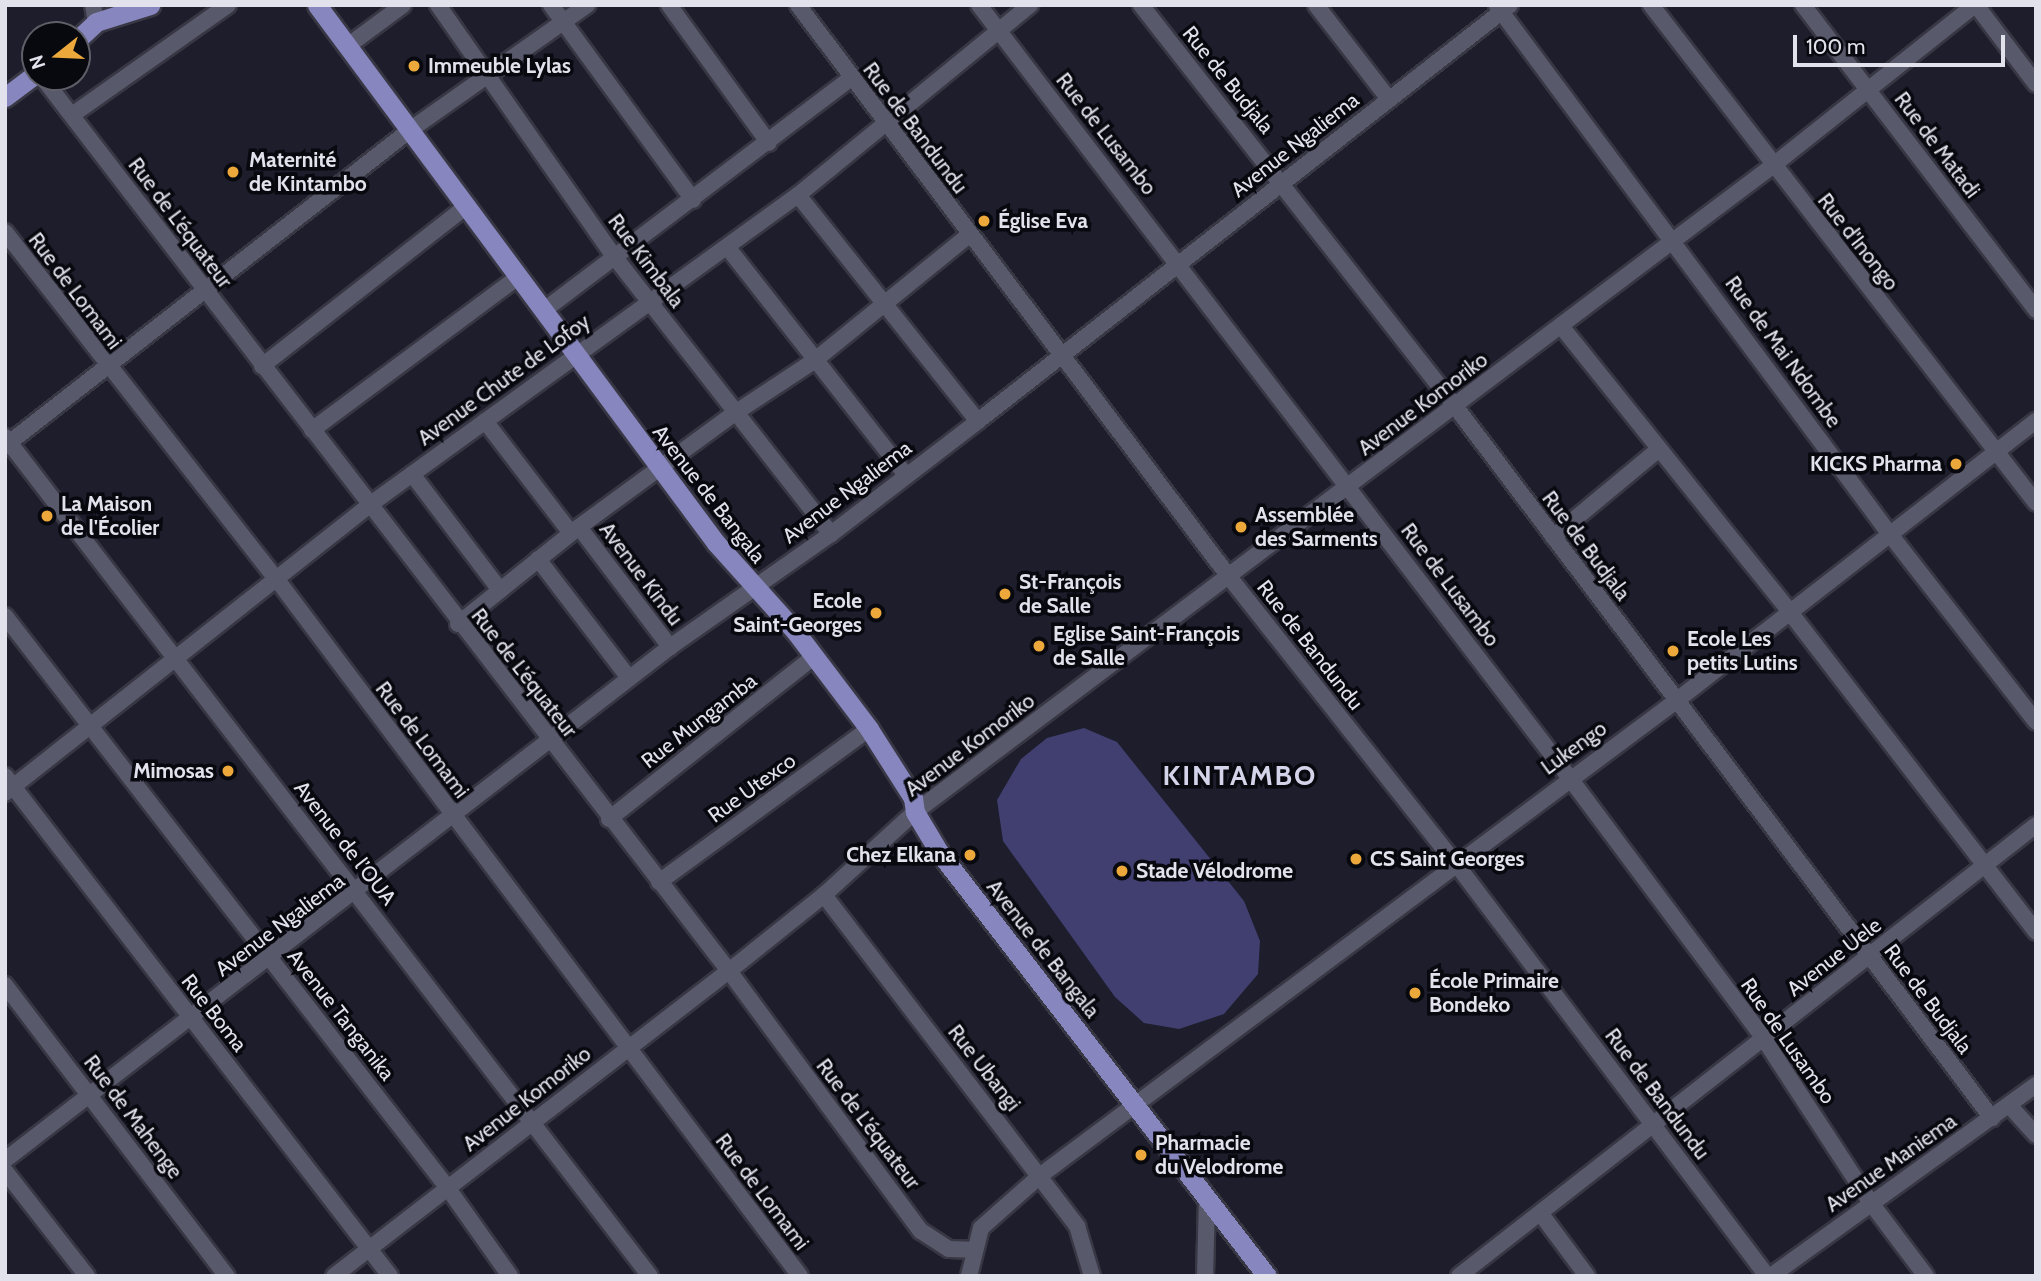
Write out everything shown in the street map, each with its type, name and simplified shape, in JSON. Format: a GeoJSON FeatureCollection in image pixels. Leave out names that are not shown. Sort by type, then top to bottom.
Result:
{"type":"FeatureCollection","features":[{"type":"Feature","properties":{"kind":"main road"},"geometry":{"type":"LineString","coordinates":[[94,14],[150,5]]}},
{"type":"Feature","properties":{"kind":"main road","name":"Avenue de Bangala"},"geometry":{"type":"LineString","coordinates":[[317,5],[468,205],[542,311],[660,469],[752,586],[815,656],[869,729],[913,798],[915,812],[939,852],[1268,1276]]}},
{"type":"Feature","properties":{"kind":"main road"},"geometry":{"type":"LineString","coordinates":[[5,97],[21,85]]}},
{"type":"Feature","properties":{"kind":"street"},"geometry":{"type":"LineString","coordinates":[[72,115],[228,5]]}},
{"type":"Feature","properties":{"kind":"street"},"geometry":{"type":"LineString","coordinates":[[349,45],[403,5]]}},
{"type":"Feature","properties":{"kind":"street","name":"Rue Kimbala"},"geometry":{"type":"LineString","coordinates":[[438,5],[613,255],[831,534]]}},
{"type":"Feature","properties":{"kind":"street"},"geometry":{"type":"LineString","coordinates":[[551,5],[693,200]]}},
{"type":"Feature","properties":{"kind":"street"},"geometry":{"type":"LineString","coordinates":[[7,442],[410,130],[587,5]]}},
{"type":"Feature","properties":{"kind":"street"},"geometry":{"type":"LineString","coordinates":[[669,5],[768,143]]}},
{"type":"Feature","properties":{"kind":"street","name":"Rue de Bandundu"},"geometry":{"type":"LineString","coordinates":[[798,5],[850,78],[1061,352],[1230,578],[1457,864],[1769,1276]]}},
{"type":"Feature","properties":{"kind":"street","name":"Rue de Lusambo"},"geometry":{"type":"LineString","coordinates":[[979,5],[1178,261],[1569,777],[1764,1039],[1871,1203],[1926,1276]]}},
{"type":"Feature","properties":{"kind":"street","name":"Avenue Chute de Lofoy"},"geometry":{"type":"LineString","coordinates":[[8,786],[177,660],[368,506],[648,300],[728,248],[798,195],[1030,5]]}},
{"type":"Feature","properties":{"kind":"street","name":"Rue de Budjala"},"geometry":{"type":"LineString","coordinates":[[1141,5],[1455,406],[1992,1118]]}},
{"type":"Feature","properties":{"kind":"street"},"geometry":{"type":"LineString","coordinates":[[1316,5],[1389,99]]}},
{"type":"Feature","properties":{"kind":"street","name":"Rue d'Inongo"},"geometry":{"type":"LineString","coordinates":[[1651,5],[1771,167],[2036,503]]}},
{"type":"Feature","properties":{"kind":"street","name":"Rue de Matadi"},"geometry":{"type":"LineString","coordinates":[[1803,5],[2036,310]]}},
{"type":"Feature","properties":{"kind":"street"},"geometry":{"type":"LineString","coordinates":[[1975,5],[2036,84]]}},
{"type":"Feature","properties":{"kind":"street","name":"Avenue Komoriko"},"geometry":{"type":"LineString","coordinates":[[334,1276],[729,971],[824,895],[915,812],[1230,578],[1561,326],[1673,237],[1771,167],[1975,5]]}},
{"type":"Feature","properties":{"kind":"street","name":"Avenue Ngaliema"},"geometry":{"type":"LineString","coordinates":[[5,1160],[357,892],[629,678],[752,586],[831,534],[905,474],[978,421],[1061,352],[1283,183],[1503,7]]}},
{"type":"Feature","properties":{"kind":"street","name":"Rue de Mai Ndombe"},"geometry":{"type":"LineString","coordinates":[[1503,7],[1889,533],[2036,722]]}},
{"type":"Feature","properties":{"kind":"street"},"geometry":{"type":"LineString","coordinates":[[542,311],[613,255],[693,200],[850,78]]}},
{"type":"Feature","properties":{"kind":"street","name":"Rue de L'équateur"},"geometry":{"type":"LineString","coordinates":[[53,91],[458,624],[729,971],[921,1231],[949,1249],[972,1251]]}},
{"type":"Feature","properties":{"kind":"street"},"geometry":{"type":"LineString","coordinates":[[798,195],[978,421]]}},
{"type":"Feature","properties":{"kind":"street"},"geometry":{"type":"LineString","coordinates":[[262,366],[468,205]]}},
{"type":"Feature","properties":{"kind":"street","name":"Rue de Lomami"},"geometry":{"type":"LineString","coordinates":[[5,232],[105,366],[278,581],[626,1048],[800,1276]]}},
{"type":"Feature","properties":{"kind":"street"},"geometry":{"type":"LineString","coordinates":[[458,624],[575,530],[735,413],[814,361],[970,235]]}},
{"type":"Feature","properties":{"kind":"street"},"geometry":{"type":"LineString","coordinates":[[728,248],[905,474]]}},
{"type":"Feature","properties":{"kind":"street"},"geometry":{"type":"LineString","coordinates":[[312,430],[518,277]]}},
{"type":"Feature","properties":{"kind":"street"},"geometry":{"type":"LineString","coordinates":[[1561,326],[1789,611],[2036,932]]}},
{"type":"Feature","properties":{"kind":"street","name":"Avenue Kindu"},"geometry":{"type":"LineString","coordinates":[[485,421],[670,647]]}},
{"type":"Feature","properties":{"kind":"street","name":"Lukengo"},"geometry":{"type":"LineString","coordinates":[[972,1251],[987,1220],[1041,1175],[1569,777],[1676,701],[2036,421]]}},
{"type":"Feature","properties":{"kind":"street","name":"Avenue de l’OUA"},"geometry":{"type":"LineString","coordinates":[[7,442],[357,892],[650,1276]]}},
{"type":"Feature","properties":{"kind":"street"},"geometry":{"type":"LineString","coordinates":[[1553,537],[1659,449]]}},
{"type":"Feature","properties":{"kind":"street"},"geometry":{"type":"LineString","coordinates":[[412,474],[500,590]]}},
{"type":"Feature","properties":{"kind":"street"},"geometry":{"type":"LineString","coordinates":[[538,559],[629,678]]}},
{"type":"Feature","properties":{"kind":"street","name":"Avenue Tanganika"},"geometry":{"type":"LineString","coordinates":[[5,616],[447,1187],[510,1276]]}},
{"type":"Feature","properties":{"kind":"street","name":"Rue Mungamba"},"geometry":{"type":"LineString","coordinates":[[608,819],[815,656]]}},
{"type":"Feature","properties":{"kind":"street","name":"Rue Utexco"},"geometry":{"type":"LineString","coordinates":[[659,882],[869,729]]}},
{"type":"Feature","properties":{"kind":"street","name":"Rue Boma"},"geometry":{"type":"LineString","coordinates":[[8,786],[192,1018],[390,1276]]}},
{"type":"Feature","properties":{"kind":"street","name":"Avenue Uele"},"geometry":{"type":"LineString","coordinates":[[1459,1276],[2036,825]]}},
{"type":"Feature","properties":{"kind":"street","name":"Rue Ubangi"},"geometry":{"type":"LineString","coordinates":[[824,895],[1041,1175],[1084,1238],[1092,1276]]}},
{"type":"Feature","properties":{"kind":"street","name":"Rue de Mahenge"},"geometry":{"type":"LineString","coordinates":[[5,985],[228,1276]]}},
{"type":"Feature","properties":{"kind":"street","name":"Avenue Maniema"},"geometry":{"type":"LineString","coordinates":[[1769,1276],[2036,1085]]}},
{"type":"Feature","properties":{"kind":"street"},"geometry":{"type":"LineString","coordinates":[[2009,1105],[2036,1135]]}},
{"type":"Feature","properties":{"kind":"street"},"geometry":{"type":"LineString","coordinates":[[5,1171],[87,1276]]}},
{"type":"Feature","properties":{"kind":"street"},"geometry":{"type":"LineString","coordinates":[[1205,1276],[1207,1198]]}},
{"type":"Feature","properties":{"kind":"street"},"geometry":{"type":"LineString","coordinates":[[1541,1214],[1587,1276]]}},
{"type":"Feature","properties":{"kind":"street"},"geometry":{"type":"LineString","coordinates":[[969,1276],[972,1251]]}},
{"type":"Feature","properties":{"kind":"shaded area","name":"Stade Vélodrome"},"geometry":{"type":"Polygon","coordinates":[[[1084,728],[1117,742],[1244,901],[1260,941],[1258,974],[1224,1014],[1179,1029],[1144,1023],[1115,997],[1003,841],[997,800],[1021,759],[1047,738],[1084,728]]]}},
{"type":"Feature","properties":{"kind":"place","name":"Immeuble Lylas"},"geometry":{"type":"Point","coordinates":[414,66]}},
{"type":"Feature","properties":{"kind":"place","name":"Maternité de Kintambo"},"geometry":{"type":"Point","coordinates":[233,172]}},
{"type":"Feature","properties":{"kind":"place","name":"Église Eva"},"geometry":{"type":"Point","coordinates":[984,221]}},
{"type":"Feature","properties":{"kind":"place","name":"KICKS Pharma"},"geometry":{"type":"Point","coordinates":[1956,464]}},
{"type":"Feature","properties":{"kind":"place","name":"La Maison de l'Écolier"},"geometry":{"type":"Point","coordinates":[47,516]}},
{"type":"Feature","properties":{"kind":"place","name":"Assemblée des Sarments"},"geometry":{"type":"Point","coordinates":[1241,527]}},
{"type":"Feature","properties":{"kind":"place","name":"St-François de Salle"},"geometry":{"type":"Point","coordinates":[1005,594]}},
{"type":"Feature","properties":{"kind":"place","name":"Ecole Saint-Georges"},"geometry":{"type":"Point","coordinates":[876,613]}},
{"type":"Feature","properties":{"kind":"place","name":"Eglise Saint-François de Salle"},"geometry":{"type":"Point","coordinates":[1039,646]}},
{"type":"Feature","properties":{"kind":"place","name":"Ecole Les petits Lutins"},"geometry":{"type":"Point","coordinates":[1673,651]}},
{"type":"Feature","properties":{"kind":"place","name":"Mimosas"},"geometry":{"type":"Point","coordinates":[228,771]}},
{"type":"Feature","properties":{"kind":"place","name":"Chez Elkana"},"geometry":{"type":"Point","coordinates":[970,855]}},
{"type":"Feature","properties":{"kind":"place","name":"CS Saint Georges"},"geometry":{"type":"Point","coordinates":[1356,859]}},
{"type":"Feature","properties":{"kind":"place","name":"Stade Vélodrome"},"geometry":{"type":"Point","coordinates":[1122,871]}},
{"type":"Feature","properties":{"kind":"place","name":"École Primaire Bondeko"},"geometry":{"type":"Point","coordinates":[1415,993]}},
{"type":"Feature","properties":{"kind":"place","name":"Pharmacie du Velodrome"},"geometry":{"type":"Point","coordinates":[1141,1155]}},
{"type":"Feature","properties":{"kind":"district","name":"KINTAMBO"},"geometry":{"type":"Point","coordinates":[1240,775]}}]}
